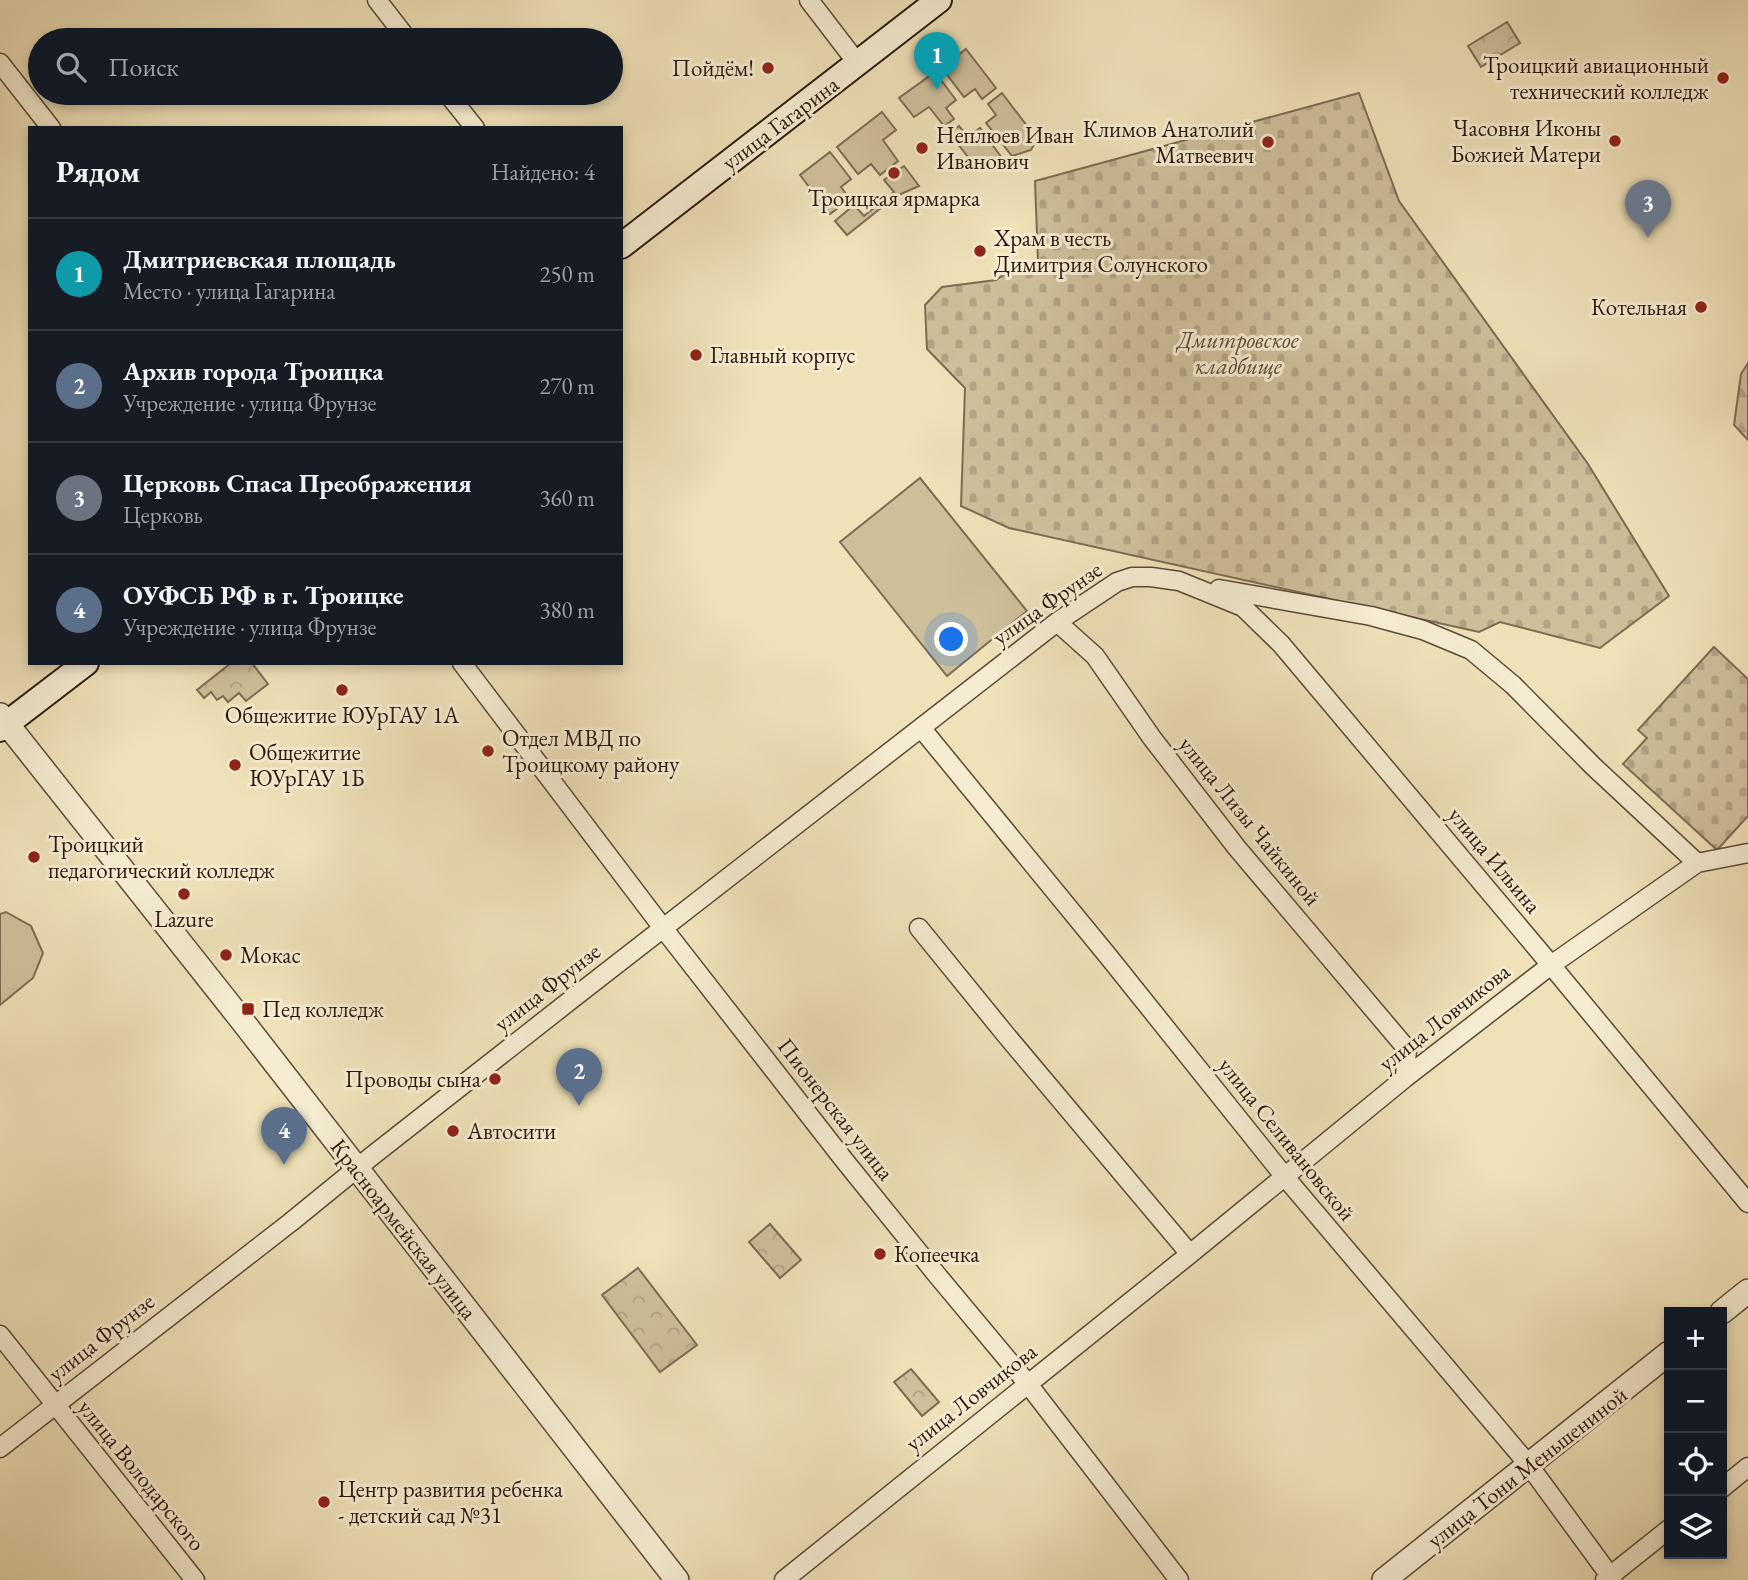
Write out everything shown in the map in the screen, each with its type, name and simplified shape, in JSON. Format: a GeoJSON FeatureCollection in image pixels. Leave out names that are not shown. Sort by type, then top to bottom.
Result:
{"type":"FeatureCollection","features":[{"type":"Feature","properties":{"kind":"main road","name":"улица Гагарина"},"geometry":{"type":"LineString","coordinates":[[623,244],[939,0]]}},
{"type":"Feature","properties":{"kind":"main road"},"geometry":{"type":"LineString","coordinates":[[2,723],[83,665]]}},
{"type":"Feature","properties":{"kind":"street"},"geometry":{"type":"LineString","coordinates":[[377,0],[399,28]]}},
{"type":"Feature","properties":{"kind":"street"},"geometry":{"type":"LineString","coordinates":[[809,0],[858,64]]}},
{"type":"Feature","properties":{"kind":"street"},"geometry":{"type":"LineString","coordinates":[[0,63],[28,99]]}},
{"type":"Feature","properties":{"kind":"street"},"geometry":{"type":"LineString","coordinates":[[33,105],[49,126]]}},
{"type":"Feature","properties":{"kind":"street"},"geometry":{"type":"LineString","coordinates":[[457,105],[473,126]]}},
{"type":"Feature","properties":{"kind":"street","name":"улица Ильина"},"geometry":{"type":"LineString","coordinates":[[1132,577],[1179,581],[1371,617],[1423,630],[1471,650],[1513,685],[1593,766],[1697,863]]}},
{"type":"Feature","properties":{"kind":"street","name":"улица Фрунзе"},"geometry":{"type":"LineString","coordinates":[[0,1448],[1058,622],[1117,582],[1132,577]]}},
{"type":"Feature","properties":{"kind":"street","name":"улица Ильина"},"geometry":{"type":"LineString","coordinates":[[1179,581],[1243,607],[1281,644],[1748,1203]]}},
{"type":"Feature","properties":{"kind":"street","name":"улица Лизы Чайкиной"},"geometry":{"type":"LineString","coordinates":[[1058,622],[1095,656],[1152,738],[1237,848],[1407,1049]]}},
{"type":"Feature","properties":{"kind":"street","name":"Пионерская улица"},"geometry":{"type":"LineString","coordinates":[[464,665],[663,928],[853,1171],[1028,1384],[1179,1580]]}},
{"type":"Feature","properties":{"kind":"street","name":"Красноармейская улица"},"geometry":{"type":"LineString","coordinates":[[2,723],[138,888],[677,1580]]}},
{"type":"Feature","properties":{"kind":"street","name":"улица Селивановской"},"geometry":{"type":"LineString","coordinates":[[922,729],[1284,1177],[1528,1464],[1609,1579]]}},
{"type":"Feature","properties":{"kind":"street","name":"улица Ловчикова"},"geometry":{"type":"LineString","coordinates":[[784,1580],[1405,1078],[1551,965],[1697,863],[1748,853]]}},
{"type":"Feature","properties":{"kind":"street"},"geometry":{"type":"LineString","coordinates":[[919,928],[1190,1254]]}},
{"type":"Feature","properties":{"kind":"street"},"geometry":{"type":"LineString","coordinates":[[1405,1078],[1407,1049],[1432,1057]]}},
{"type":"Feature","properties":{"kind":"street"},"geometry":{"type":"LineString","coordinates":[[1727,1308],[1748,1292]]}},
{"type":"Feature","properties":{"kind":"street","name":"улица Володарского"},"geometry":{"type":"LineString","coordinates":[[0,1335],[195,1580]]}},
{"type":"Feature","properties":{"kind":"street","name":"улица Тони Меньшениной"},"geometry":{"type":"LineString","coordinates":[[1384,1580],[1664,1357]]}},
{"type":"Feature","properties":{"kind":"street"},"geometry":{"type":"LineString","coordinates":[[1727,1484],[1748,1467]]}},
{"type":"Feature","properties":{"kind":"street"},"geometry":{"type":"LineString","coordinates":[[1609,1579],[1664,1533]]}},
{"type":"Feature","properties":{"kind":"green space"},"geometry":{"type":"Polygon","coordinates":[[[1507,22],[1520,43],[1481,67],[1468,46],[1507,22]]]}},
{"type":"Feature","properties":{"kind":"green space"},"geometry":{"type":"Polygon","coordinates":[[[966,49],[996,88],[982,99],[975,89],[964,97],[942,68],[966,49]]]}},
{"type":"Feature","properties":{"kind":"green space"},"geometry":{"type":"Polygon","coordinates":[[[935,72],[956,100],[946,108],[954,119],[944,126],[929,107],[914,117],[899,98],[935,72]]]}},
{"type":"Feature","properties":{"kind":"green space"},"geometry":{"type":"Polygon","coordinates":[[[1002,93],[1037,139],[1031,150],[1012,156],[986,123],[996,115],[988,104],[1002,93]]]}},
{"type":"Feature","properties":{"kind":"green space","name":"Дмитровское кладбище"},"geometry":{"type":"Polygon","coordinates":[[[1359,93],[1399,201],[1588,464],[1669,596],[1600,648],[1500,622],[1479,632],[1009,528],[961,506],[965,388],[927,349],[925,305],[942,287],[996,280],[1013,268],[1038,261],[1035,181],[1359,93]]]}},
{"type":"Feature","properties":{"kind":"green space"},"geometry":{"type":"Polygon","coordinates":[[[882,112],[896,130],[883,140],[898,161],[880,175],[871,164],[858,174],[837,147],[882,112]]]}},
{"type":"Feature","properties":{"kind":"green space"},"geometry":{"type":"Polygon","coordinates":[[[959,126],[968,137],[980,128],[1002,158],[972,162],[949,133],[959,126]]]}},
{"type":"Feature","properties":{"kind":"green space"},"geometry":{"type":"Polygon","coordinates":[[[830,152],[851,179],[841,187],[850,199],[830,214],[800,175],[830,152]]]}},
{"type":"Feature","properties":{"kind":"green space"},"geometry":{"type":"Polygon","coordinates":[[[904,166],[919,186],[896,196],[847,235],[835,221],[854,205],[864,216],[894,192],[884,180],[904,166]]]}},
{"type":"Feature","properties":{"kind":"green space"},"geometry":{"type":"Polygon","coordinates":[[[1748,363],[1748,440],[1734,425],[1741,374],[1748,363]]]}},
{"type":"Feature","properties":{"kind":"green space"},"geometry":{"type":"Polygon","coordinates":[[[920,478],[1027,611],[947,676],[840,542],[920,478]]]}},
{"type":"Feature","properties":{"kind":"green space"},"geometry":{"type":"Polygon","coordinates":[[[1714,647],[1748,679],[1748,816],[1717,850],[1623,764],[1647,738],[1638,730],[1714,647]]]}},
{"type":"Feature","properties":{"kind":"green space"},"geometry":{"type":"Polygon","coordinates":[[[228,665],[254,665],[268,684],[246,701],[239,693],[228,702],[223,696],[217,700],[211,692],[204,698],[197,690],[228,665]]]}},
{"type":"Feature","properties":{"kind":"green space"},"geometry":{"type":"Polygon","coordinates":[[[6,912],[31,926],[43,953],[33,978],[0,1005],[0,914],[6,912]]]}},
{"type":"Feature","properties":{"kind":"green space"},"geometry":{"type":"Polygon","coordinates":[[[770,1224],[801,1260],[780,1278],[749,1242],[770,1224]]]}},
{"type":"Feature","properties":{"kind":"green space"},"geometry":{"type":"Polygon","coordinates":[[[638,1268],[697,1345],[660,1372],[602,1295],[638,1268]]]}},
{"type":"Feature","properties":{"kind":"green space"},"geometry":{"type":"Polygon","coordinates":[[[911,1369],[939,1402],[922,1416],[894,1382],[911,1369]]]}},
{"type":"Feature","properties":{"kind":"place","name":"Пойдём!"},"geometry":{"type":"Point","coordinates":[768,68]}},
{"type":"Feature","properties":{"kind":"place","name":"Троицкий авиационный технический колледж"},"geometry":{"type":"Point","coordinates":[1723,78]}},
{"type":"Feature","properties":{"kind":"place","name":"Дмитриевская площадь"},"geometry":{"type":"Point","coordinates":[937,90]}},
{"type":"Feature","properties":{"kind":"place","name":"Часовня Иконы Божией Матери"},"geometry":{"type":"Point","coordinates":[1615,141]}},
{"type":"Feature","properties":{"kind":"place","name":"Климов Анатолий Матвеевич"},"geometry":{"type":"Point","coordinates":[1268,142]}},
{"type":"Feature","properties":{"kind":"place","name":"Неплюев Иван Иванович"},"geometry":{"type":"Point","coordinates":[922,148]}},
{"type":"Feature","properties":{"kind":"place","name":"Троицкая ярмарка"},"geometry":{"type":"Point","coordinates":[894,173]}},
{"type":"Feature","properties":{"kind":"place","name":"Церковь Спаса Преображения"},"geometry":{"type":"Point","coordinates":[1648,238]}},
{"type":"Feature","properties":{"kind":"place","name":"Храм в честь Димитрия Солунского"},"geometry":{"type":"Point","coordinates":[980,251]}},
{"type":"Feature","properties":{"kind":"place","name":"Котельная"},"geometry":{"type":"Point","coordinates":[1701,307]}},
{"type":"Feature","properties":{"kind":"place","name":"Главный корпус"},"geometry":{"type":"Point","coordinates":[696,355]}},
{"type":"Feature","properties":{"kind":"place","name":"Общежитие ЮУрГАУ 1А"},"geometry":{"type":"Point","coordinates":[342,690]}},
{"type":"Feature","properties":{"kind":"place","name":"Отдел МВД по Троицкому району"},"geometry":{"type":"Point","coordinates":[488,751]}},
{"type":"Feature","properties":{"kind":"place","name":"Общежитие ЮУрГАУ 1Б"},"geometry":{"type":"Point","coordinates":[235,765]}},
{"type":"Feature","properties":{"kind":"place","name":"Троицкий педагогический колледж"},"geometry":{"type":"Point","coordinates":[34,857]}},
{"type":"Feature","properties":{"kind":"place","name":"Lazure"},"geometry":{"type":"Point","coordinates":[184,894]}},
{"type":"Feature","properties":{"kind":"place","name":"Мокас"},"geometry":{"type":"Point","coordinates":[226,955]}},
{"type":"Feature","properties":{"kind":"place","name":"Пед колледж"},"geometry":{"type":"Point","coordinates":[248,1009]}},
{"type":"Feature","properties":{"kind":"place","name":"Проводы сына"},"geometry":{"type":"Point","coordinates":[495,1079]}},
{"type":"Feature","properties":{"kind":"place","name":"Архив города Троицка"},"geometry":{"type":"Point","coordinates":[579,1106]}},
{"type":"Feature","properties":{"kind":"place","name":"Автосити"},"geometry":{"type":"Point","coordinates":[453,1131]}},
{"type":"Feature","properties":{"kind":"place","name":"ОУФСБ РФ в г. Троицке"},"geometry":{"type":"Point","coordinates":[284,1165]}},
{"type":"Feature","properties":{"kind":"place","name":"Копеечка"},"geometry":{"type":"Point","coordinates":[880,1254]}},
{"type":"Feature","properties":{"kind":"place","name":"Центр развития ребенка - детский сад №31"},"geometry":{"type":"Point","coordinates":[324,1502]}}]}
